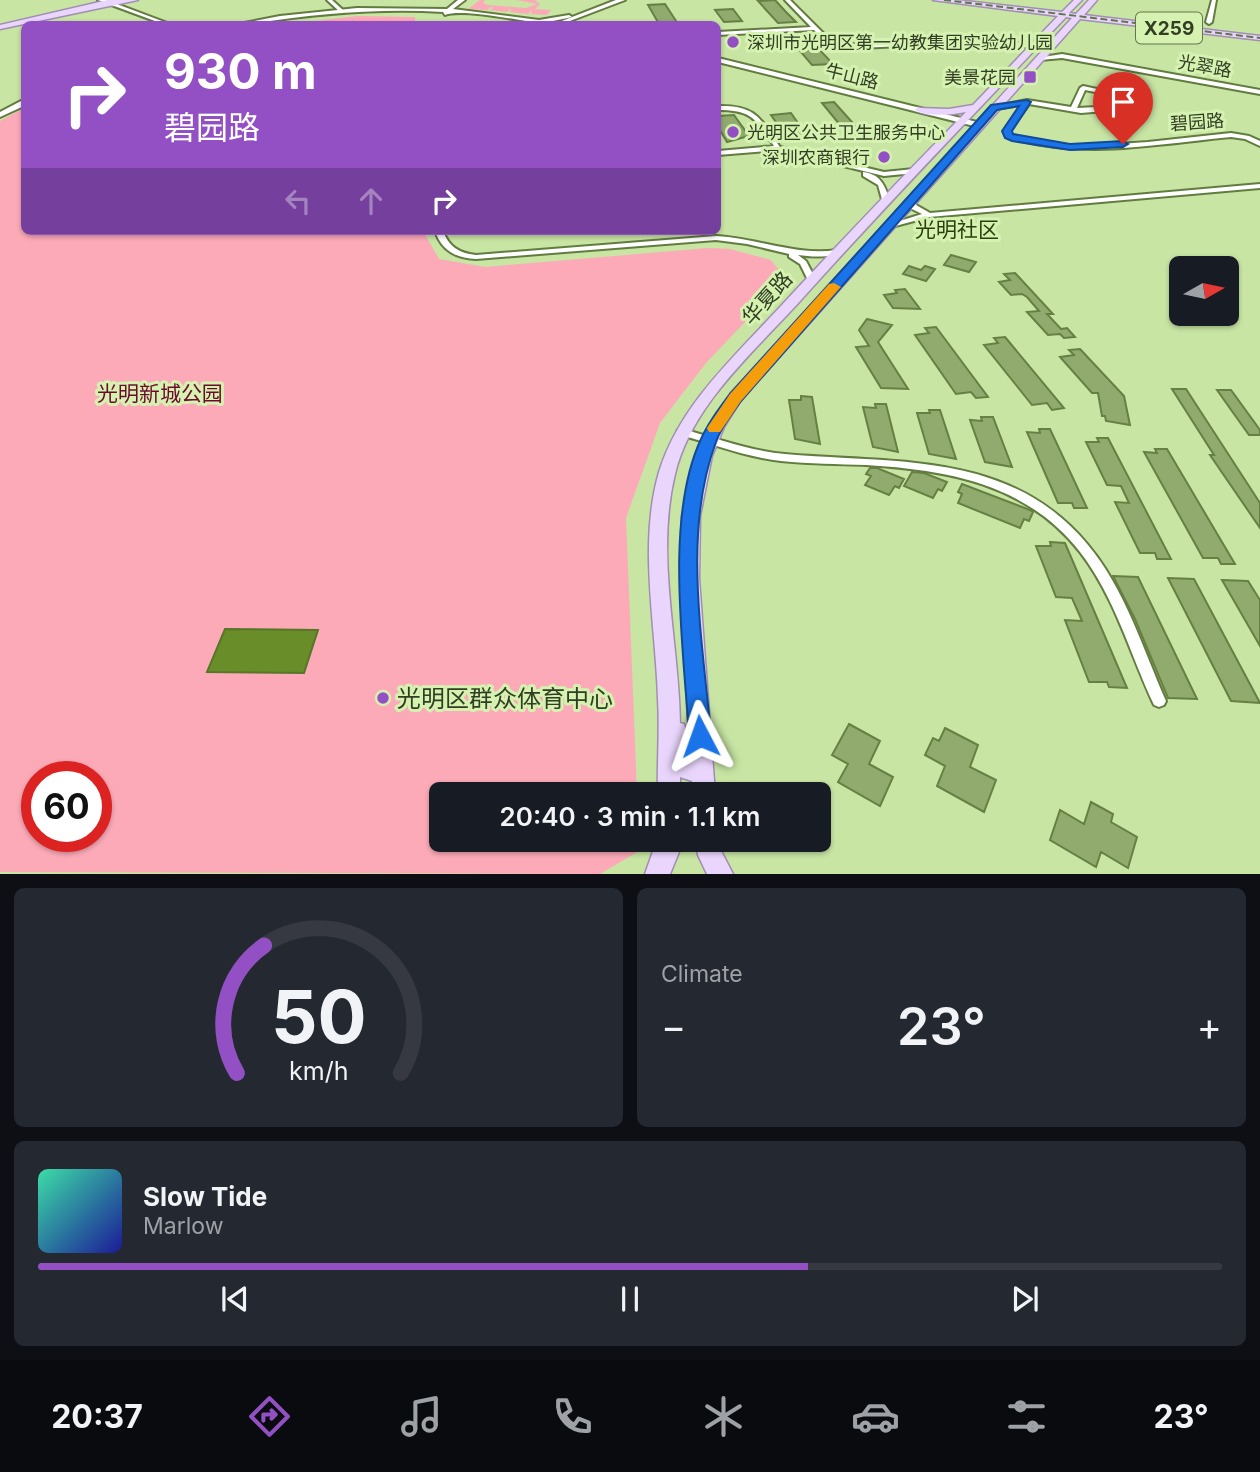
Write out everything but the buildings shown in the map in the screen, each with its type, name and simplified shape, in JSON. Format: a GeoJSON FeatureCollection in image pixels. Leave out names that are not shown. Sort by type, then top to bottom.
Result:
{"type":"FeatureCollection","features":[{"type":"Feature","properties":{"kind":"main road"},"geometry":{"type":"LineString","coordinates":[[35,21],[113,1],[134,0]]}},
{"type":"Feature","properties":{"kind":"main road"},"geometry":{"type":"LineString","coordinates":[[570,20],[612,0]]}},
{"type":"Feature","properties":{"kind":"main road"},"geometry":{"type":"LineString","coordinates":[[570,20],[622,0]]}},
{"type":"Feature","properties":{"kind":"main road","name":"X259"},"geometry":{"type":"LineString","coordinates":[[937,0],[1017,7]]}},
{"type":"Feature","properties":{"kind":"main road","name":"X259"},"geometry":{"type":"LineString","coordinates":[[969,0],[1072,17],[1260,37]]}},
{"type":"Feature","properties":{"kind":"main road"},"geometry":{"type":"LineString","coordinates":[[41,21],[113,1]]}},
{"type":"Feature","properties":{"kind":"main road"},"geometry":{"type":"LineString","coordinates":[[1017,7],[1055,6],[1077,1]]}},
{"type":"Feature","properties":{"kind":"main road","name":"华夏路"},"geometry":{"type":"LineString","coordinates":[[703,782],[688,557],[693,495],[708,440],[735,397],[911,200],[968,125],[975,107],[1037,52],[1049,48],[1072,17],[1077,1]]}},
{"type":"Feature","properties":{"kind":"main road"},"geometry":{"type":"LineString","coordinates":[[1090,3],[1095,11],[1117,20]]}},
{"type":"Feature","properties":{"kind":"main road","name":"华夏路"},"geometry":{"type":"LineString","coordinates":[[669,701],[659,569],[659,523],[667,474],[682,432],[708,394],[914,171],[944,140],[994,107],[1009,91],[1053,26],[1072,17],[1090,3]]}},
{"type":"Feature","properties":{"kind":"main road"},"geometry":{"type":"LineString","coordinates":[[1017,7],[1043,16],[1053,26]]}},
{"type":"Feature","properties":{"kind":"main road"},"geometry":{"type":"LineString","coordinates":[[0,30],[21,25]]}},
{"type":"Feature","properties":{"kind":"main road"},"geometry":{"type":"LineString","coordinates":[[0,30],[21,26]]}},
{"type":"Feature","properties":{"kind":"main road"},"geometry":{"type":"LineString","coordinates":[[919,112],[949,112],[975,107]]}},
{"type":"Feature","properties":{"kind":"main road"},"geometry":{"type":"LineString","coordinates":[[919,112],[939,126],[944,140]]}},
{"type":"Feature","properties":{"kind":"main road"},"geometry":{"type":"LineString","coordinates":[[669,701],[684,768],[694,771],[701,764]]}},
{"type":"Feature","properties":{"kind":"main road"},"geometry":{"type":"LineString","coordinates":[[669,701],[669,782]]}},
{"type":"Feature","properties":{"kind":"main road"},"geometry":{"type":"LineString","coordinates":[[657,873],[667,852]]}},
{"type":"Feature","properties":{"kind":"main road"},"geometry":{"type":"LineString","coordinates":[[709,852],[721,873]]}},
{"type":"Feature","properties":{"kind":"street"},"geometry":{"type":"LineString","coordinates":[[329,0],[342,10]]}},
{"type":"Feature","properties":{"kind":"street"},"geometry":{"type":"LineString","coordinates":[[292,21],[355,13],[444,14],[462,0]]}},
{"type":"Feature","properties":{"kind":"street"},"geometry":{"type":"LineString","coordinates":[[787,0],[831,44],[848,48],[987,40],[1037,52]]}},
{"type":"Feature","properties":{"kind":"street"},"geometry":{"type":"LineString","coordinates":[[1209,22],[1213,0]]}},
{"type":"Feature","properties":{"kind":"street"},"geometry":{"type":"LineString","coordinates":[[113,1],[160,21]]}},
{"type":"Feature","properties":{"kind":"street"},"geometry":{"type":"LineString","coordinates":[[113,1],[169,21]]}},
{"type":"Feature","properties":{"kind":"street"},"geometry":{"type":"LineString","coordinates":[[263,21],[342,10],[444,14],[513,21]]}},
{"type":"Feature","properties":{"kind":"street"},"geometry":{"type":"LineString","coordinates":[[550,21],[570,20]]}},
{"type":"Feature","properties":{"kind":"street"},"geometry":{"type":"LineString","coordinates":[[721,34],[815,28]]}},
{"type":"Feature","properties":{"kind":"street","name":"光翠路"},"geometry":{"type":"LineString","coordinates":[[1049,48],[1062,56]]}},
{"type":"Feature","properties":{"kind":"street","name":"光翠路"},"geometry":{"type":"LineString","coordinates":[[1037,52],[1260,92]]}},
{"type":"Feature","properties":{"kind":"street","name":"牛山路"},"geometry":{"type":"LineString","coordinates":[[721,63],[968,125]]}},
{"type":"Feature","properties":{"kind":"street"},"geometry":{"type":"LineString","coordinates":[[994,107],[1027,102],[1073,110],[1085,111],[1142,106],[1128,96],[1083,88],[1073,110]]}},
{"type":"Feature","properties":{"kind":"street"},"geometry":{"type":"LineString","coordinates":[[1009,91],[1027,102]]}},
{"type":"Feature","properties":{"kind":"street"},"geometry":{"type":"LineString","coordinates":[[0,108],[21,98]]}},
{"type":"Feature","properties":{"kind":"street","name":"碧园路"},"geometry":{"type":"LineString","coordinates":[[1027,102],[1007,131],[1009,136],[1047,145],[1096,146],[1231,135],[1247,137],[1260,144]]}},
{"type":"Feature","properties":{"kind":"street"},"geometry":{"type":"LineString","coordinates":[[0,115],[21,104]]}},
{"type":"Feature","properties":{"kind":"street"},"geometry":{"type":"LineString","coordinates":[[721,108],[741,107],[753,112],[778,148]]}},
{"type":"Feature","properties":{"kind":"street"},"geometry":{"type":"LineString","coordinates":[[721,153],[778,148],[890,175],[914,171]]}},
{"type":"Feature","properties":{"kind":"street"},"geometry":{"type":"LineString","coordinates":[[850,167],[881,184],[886,201]]}},
{"type":"Feature","properties":{"kind":"street"},"geometry":{"type":"LineString","coordinates":[[888,226],[929,215],[1260,186]]}},
{"type":"Feature","properties":{"kind":"street"},"geometry":{"type":"LineString","coordinates":[[911,200],[913,206],[929,215]]}},
{"type":"Feature","properties":{"kind":"street"},"geometry":{"type":"LineString","coordinates":[[440,235],[449,249],[476,257],[716,238],[749,241],[790,254],[820,255],[837,252]]}},
{"type":"Feature","properties":{"kind":"street"},"geometry":{"type":"LineString","coordinates":[[790,254],[803,263],[812,280]]}},
{"type":"Feature","properties":{"kind":"street"},"geometry":{"type":"LineString","coordinates":[[682,432],[761,455],[956,471],[994,482],[1031,501],[1067,529],[1097,567],[1159,701]]}},
{"type":"Feature","properties":{"kind":"green space"},"geometry":{"type":"Polygon","coordinates":[[[480,0],[485,0],[483,3],[488,5],[526,8],[537,4],[516,0],[535,0],[540,4],[535,9],[551,10],[547,15],[531,14],[532,10],[528,14],[510,12],[511,8],[507,12],[489,10],[493,8],[491,7],[487,10],[468,9],[480,0]]]}},
{"type":"Feature","properties":{"kind":"green space"},"geometry":{"type":"Polygon","coordinates":[[[357,16],[415,17],[415,21],[315,21],[357,16]]]}},
{"type":"Feature","properties":{"kind":"green space","name":"光明新城公园"},"geometry":{"type":"Polygon","coordinates":[[[21,110],[21,235],[425,235],[439,259],[485,267],[708,248],[730,249],[771,260],[786,279],[706,363],[660,423],[626,518],[637,782],[429,782],[429,852],[637,852],[600,874],[0,872],[0,121],[21,110]]]}},
{"type":"Feature","properties":{"kind":"shaded area"},"geometry":{"type":"Polygon","coordinates":[[[225,629],[318,630],[304,673],[207,672],[225,629]]]}},
{"type":"Feature","properties":{"kind":"railway"},"geometry":{"type":"LineString","coordinates":[[944,0],[1260,38]]}},
{"type":"Feature","properties":{"kind":"slow traffic"},"geometry":{"type":"LineString","coordinates":[[715,428],[735,397],[834,287]]}},
{"type":"Feature","properties":{"kind":"place","name":"深圳市光明区第一幼教集团实验幼儿园"},"geometry":{"type":"Point","coordinates":[733,42]}},
{"type":"Feature","properties":{"kind":"place","name":"美景花园"},"geometry":{"type":"Point","coordinates":[1030,77]}},
{"type":"Feature","properties":{"kind":"place","name":"光明区公共卫生服务中心"},"geometry":{"type":"Point","coordinates":[733,132]}},
{"type":"Feature","properties":{"kind":"place","name":"深圳农商银行"},"geometry":{"type":"Point","coordinates":[884,157]}},
{"type":"Feature","properties":{"kind":"place","name":"光明区群众体育中心"},"geometry":{"type":"Point","coordinates":[383,698]}},
{"type":"Feature","properties":{"kind":"district","name":"光明社区"},"geometry":{"type":"Point","coordinates":[957,229]}},
{"type":"Feature","properties":{"kind":"route"},"geometry":{"type":"LineString","coordinates":[[700,736],[688,557],[689,526],[699,467],[708,440],[735,397],[994,107],[1027,102],[1007,131],[1009,136],[1016,139],[1070,147],[1123,144]]}}]}
